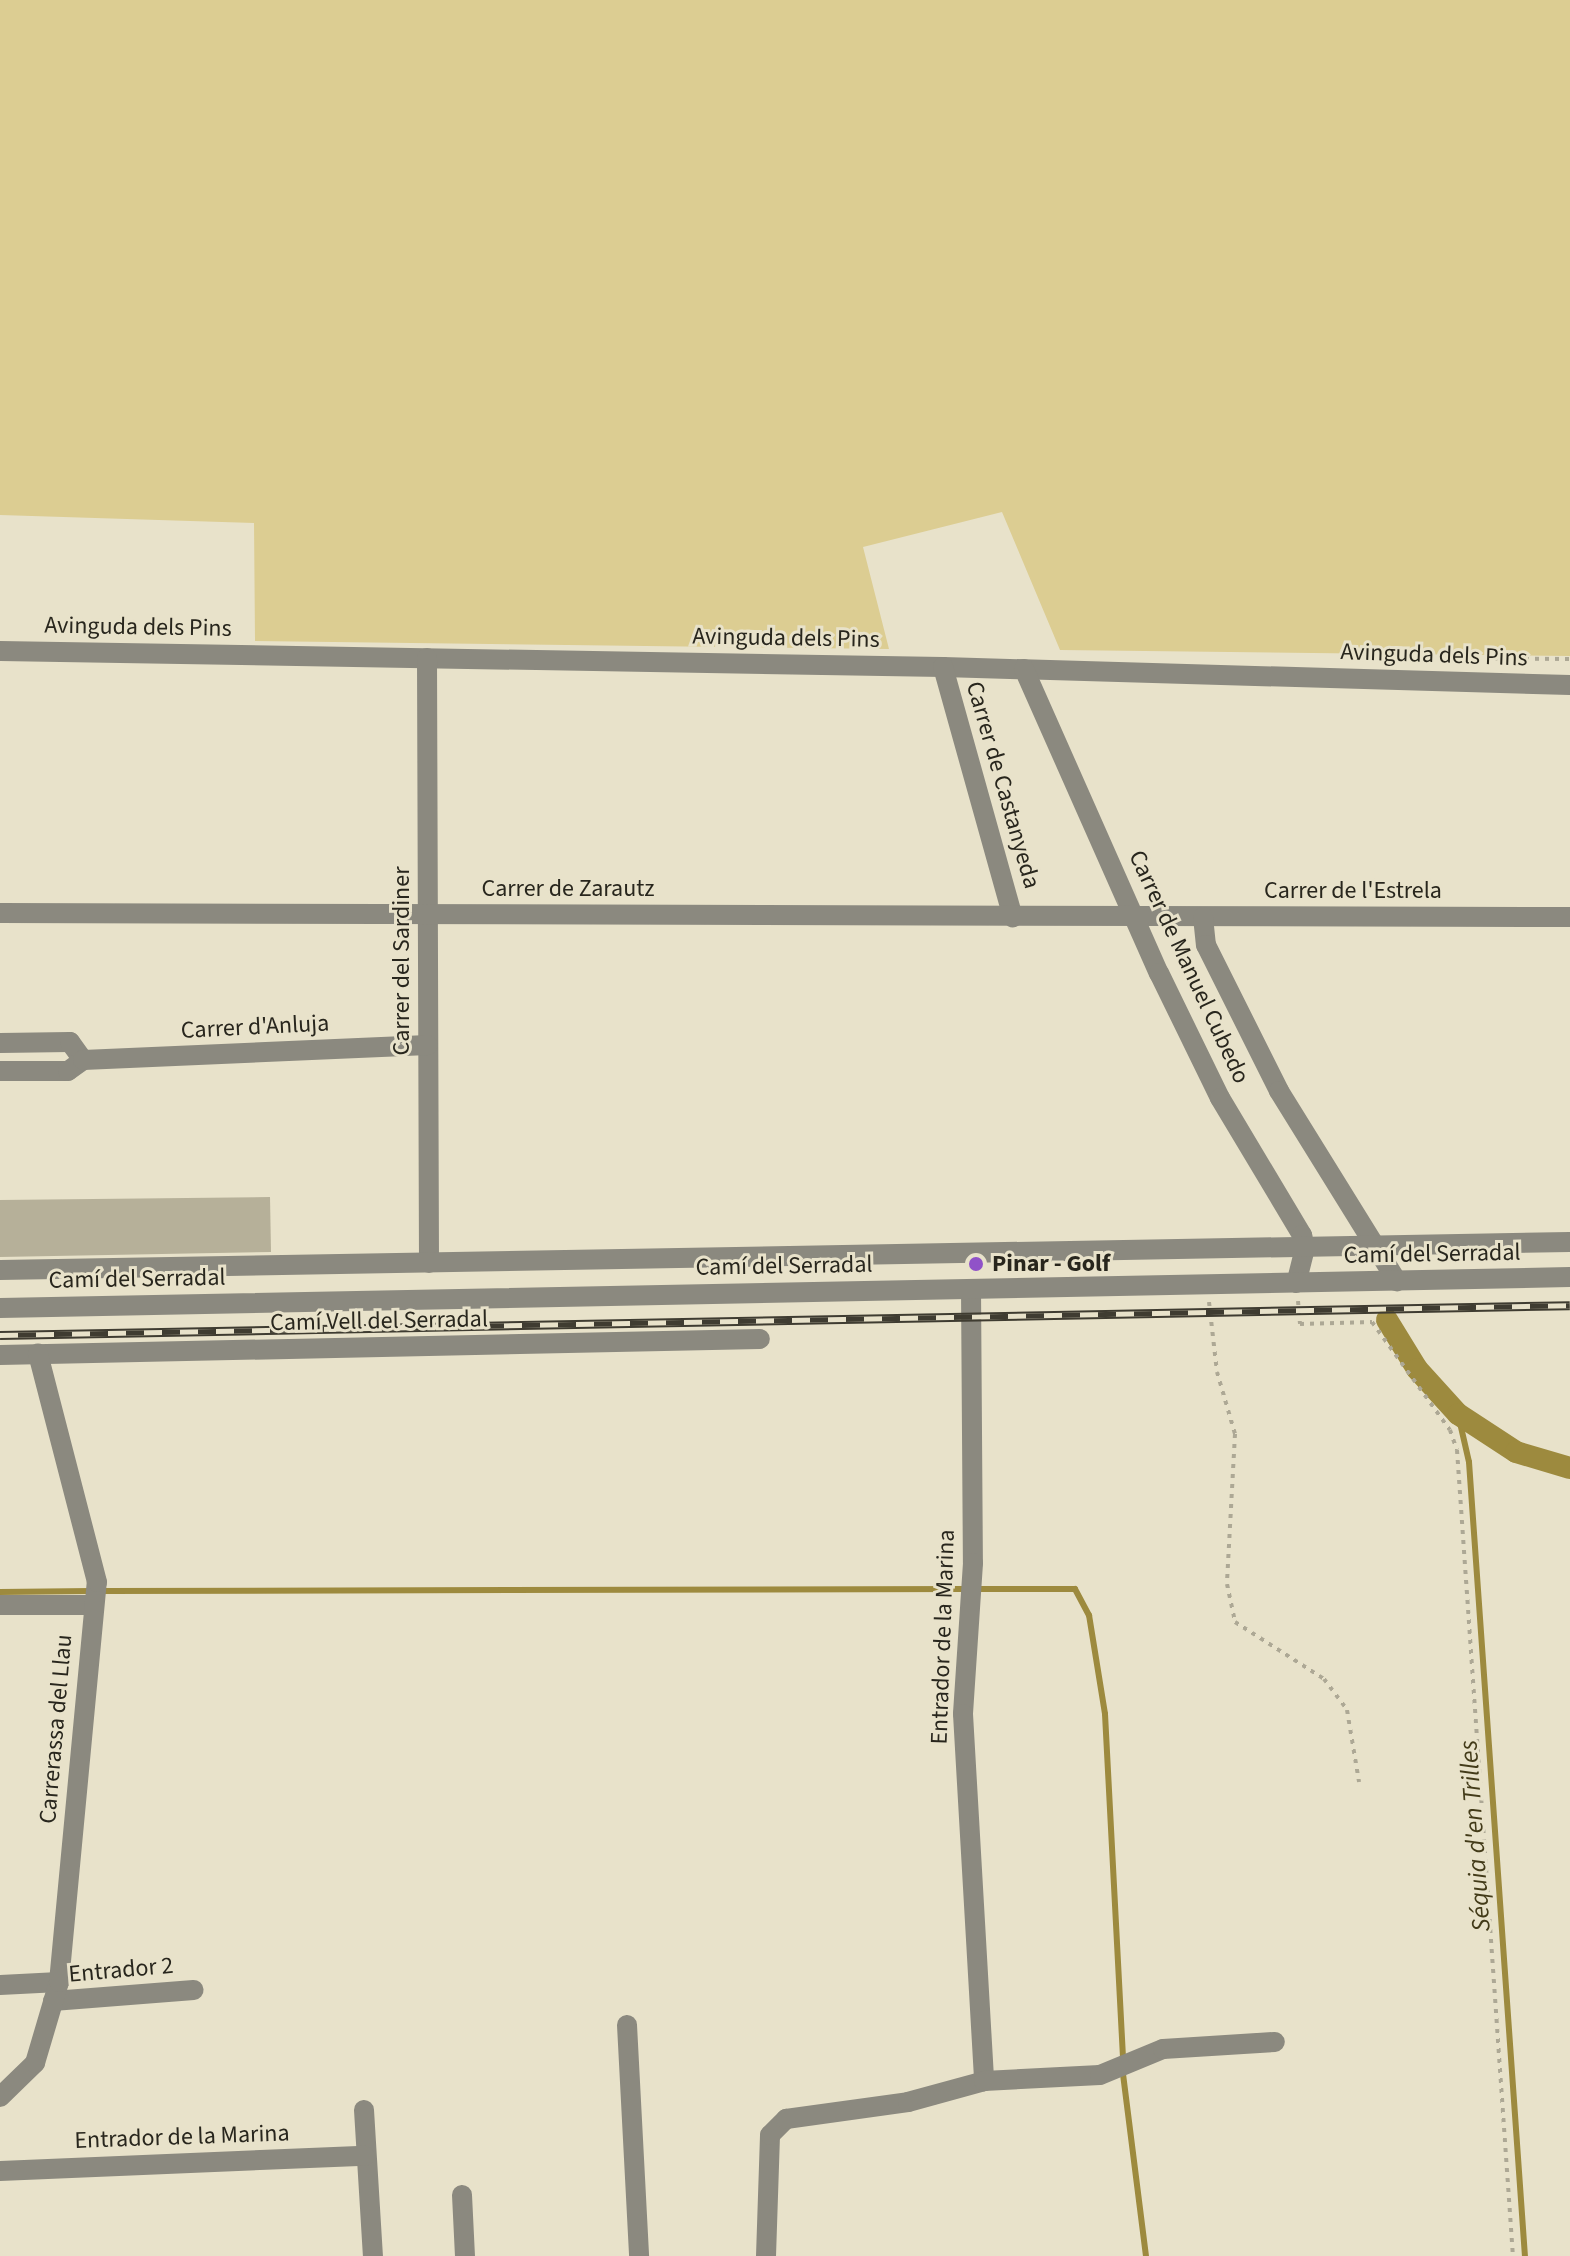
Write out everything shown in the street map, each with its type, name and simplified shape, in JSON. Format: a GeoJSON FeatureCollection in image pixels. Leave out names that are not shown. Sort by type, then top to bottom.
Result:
{"type":"FeatureCollection","features":[{"type":"Feature","properties":{"kind":"street","name":"Avinguda dels Pins"},"geometry":{"type":"LineString","coordinates":[[0,651],[943,667],[1570,685]]}},
{"type":"Feature","properties":{"kind":"street","name":"Carrer del Sardiner"},"geometry":{"type":"LineString","coordinates":[[427,658],[429,1263]]}},
{"type":"Feature","properties":{"kind":"street","name":"Carrer de Castanyeda"},"geometry":{"type":"LineString","coordinates":[[943,667],[1013,917]]}},
{"type":"Feature","properties":{"kind":"street","name":"Carrer de Manuel Cubedo"},"geometry":{"type":"LineString","coordinates":[[1024,669],[1220,1098],[1305,1248]]}},
{"type":"Feature","properties":{"kind":"street","name":"Carrer de Zarautz"},"geometry":{"type":"LineString","coordinates":[[0,913],[1135,917]]}},
{"type":"Feature","properties":{"kind":"street","name":"Carrer de l'Estrela"},"geometry":{"type":"LineString","coordinates":[[1135,917],[1570,917]]}},
{"type":"Feature","properties":{"kind":"street","name":"Carrer de Manuel Cubedo"},"geometry":{"type":"LineString","coordinates":[[1203,917],[1206,945],[1279,1091],[1397,1281]]}},
{"type":"Feature","properties":{"kind":"street"},"geometry":{"type":"LineString","coordinates":[[0,1043],[70,1042],[83,1060]]}},
{"type":"Feature","properties":{"kind":"street","name":"Carrer d'Anluja"},"geometry":{"type":"LineString","coordinates":[[0,1071],[68,1071],[83,1060],[428,1045]]}},
{"type":"Feature","properties":{"kind":"street","name":"Camí del Serradal"},"geometry":{"type":"LineString","coordinates":[[0,1270],[1570,1242]]}},
{"type":"Feature","properties":{"kind":"street"},"geometry":{"type":"LineString","coordinates":[[1296,1283],[1305,1248]]}},
{"type":"Feature","properties":{"kind":"street","name":"Camí del Serradal"},"geometry":{"type":"LineString","coordinates":[[0,1308],[1570,1277]]}},
{"type":"Feature","properties":{"kind":"street","name":"Entrador de la Marina"},"geometry":{"type":"LineString","coordinates":[[971,1289],[973,1563],[963,1714],[984,2081]]}},
{"type":"Feature","properties":{"kind":"street","name":"Camí Vell del Serradal"},"geometry":{"type":"LineString","coordinates":[[0,1355],[760,1339]]}},
{"type":"Feature","properties":{"kind":"street","name":"Carrerassa del Llau"},"geometry":{"type":"LineString","coordinates":[[0,2097],[35,2063],[56,1992],[97,1582],[38,1354]]}},
{"type":"Feature","properties":{"kind":"street"},"geometry":{"type":"LineString","coordinates":[[0,1605],[93,1605]]}},
{"type":"Feature","properties":{"kind":"street","name":"Entrador 2"},"geometry":{"type":"LineString","coordinates":[[0,1985],[56,1992],[194,1990]]}},
{"type":"Feature","properties":{"kind":"street"},"geometry":{"type":"LineString","coordinates":[[627,2025],[639,2256]]}},
{"type":"Feature","properties":{"kind":"street"},"geometry":{"type":"LineString","coordinates":[[766,2256],[770,2135],[786,2119],[908,2102],[984,2081],[1100,2075],[1163,2049],[1275,2042]]}},
{"type":"Feature","properties":{"kind":"street"},"geometry":{"type":"LineString","coordinates":[[364,2110],[373,2256]]}},
{"type":"Feature","properties":{"kind":"street","name":"Entrador de la Marina"},"geometry":{"type":"LineString","coordinates":[[0,2171],[365,2156]]}},
{"type":"Feature","properties":{"kind":"street"},"geometry":{"type":"LineString","coordinates":[[462,2195],[465,2256]]}},
{"type":"Feature","properties":{"kind":"path"},"geometry":{"type":"LineString","coordinates":[[1444,681],[1445,658],[1570,659]]}},
{"type":"Feature","properties":{"kind":"path"},"geometry":{"type":"LineString","coordinates":[[1296,1283],[1300,1324],[1372,1322],[1450,1430],[1457,1450],[1513,2256]]}},
{"type":"Feature","properties":{"kind":"path"},"geometry":{"type":"LineString","coordinates":[[1207,1284],[1217,1372],[1235,1434],[1227,1584],[1235,1622],[1324,1679],[1347,1710],[1359,1782]]}},
{"type":"Feature","properties":{"kind":"shaded area"},"geometry":{"type":"Polygon","coordinates":[[[0,0],[1570,0],[1570,656],[1060,650],[1002,512],[863,547],[889,649],[255,641],[254,523],[0,515],[0,0]]]}},
{"type":"Feature","properties":{"kind":"building"},"geometry":{"type":"Polygon","coordinates":[[[270,1197],[271,1252],[0,1257],[0,1200],[270,1197]]]}},
{"type":"Feature","properties":{"kind":"waterway","name":"Séquia d'en Trilles"},"geometry":{"type":"LineString","coordinates":[[1387,1320],[1417,1369],[1458,1414],[1516,1452],[1570,1468]]}},
{"type":"Feature","properties":{"kind":"waterway","name":"Séquia d'en Trilles"},"geometry":{"type":"LineString","coordinates":[[1458,1414],[1469,1462],[1525,2256]]}},
{"type":"Feature","properties":{"kind":"waterway"},"geometry":{"type":"LineString","coordinates":[[103,1591],[964,1589]]}},
{"type":"Feature","properties":{"kind":"waterway"},"geometry":{"type":"LineString","coordinates":[[981,1589],[1075,1589],[1089,1615],[1105,1714],[1123,2061]]}},
{"type":"Feature","properties":{"kind":"waterway"},"geometry":{"type":"LineString","coordinates":[[0,1592],[92,1591]]}},
{"type":"Feature","properties":{"kind":"waterway"},"geometry":{"type":"LineString","coordinates":[[1123,2074],[1146,2256]]}},
{"type":"Feature","properties":{"kind":"railway"},"geometry":{"type":"LineString","coordinates":[[0,1335],[1570,1305]]}},
{"type":"Feature","properties":{"kind":"place","name":"Pinar - Golf"},"geometry":{"type":"Point","coordinates":[976,1264]}}]}
